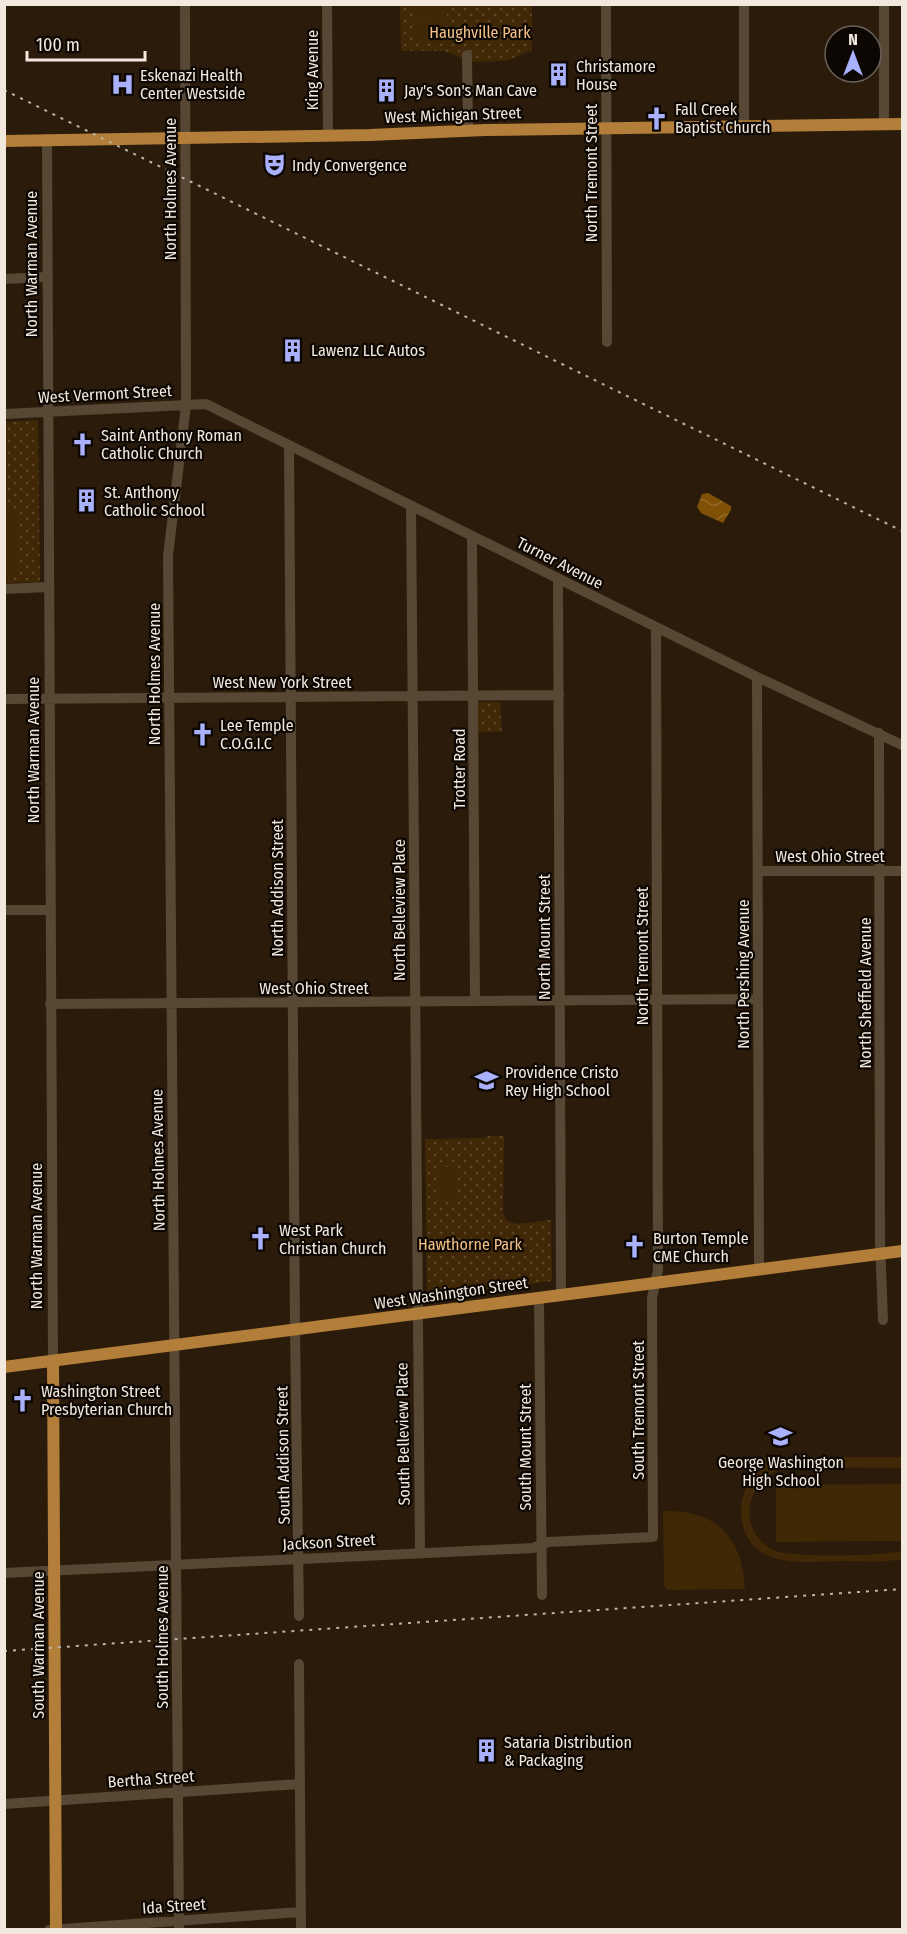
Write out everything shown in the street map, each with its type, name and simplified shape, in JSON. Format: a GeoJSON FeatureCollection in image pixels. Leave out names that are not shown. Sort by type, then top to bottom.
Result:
{"type":"FeatureCollection","features":[{"type":"Feature","properties":{"kind":"main road","name":"West Michigan Street"},"geometry":{"type":"LineString","coordinates":[[4,141],[468,130],[903,124]]}},
{"type":"Feature","properties":{"kind":"main road","name":"West Washington Street"},"geometry":{"type":"LineString","coordinates":[[4,1367],[903,1251]]}},
{"type":"Feature","properties":{"kind":"main road","name":"South Warman Avenue"},"geometry":{"type":"LineString","coordinates":[[52,1361],[56,1929]]}},
{"type":"Feature","properties":{"kind":"street","name":"North Holmes Avenue"},"geometry":{"type":"LineString","coordinates":[[174,1345],[169,548],[186,405],[185,4]]}},
{"type":"Feature","properties":{"kind":"street","name":"King Avenue"},"geometry":{"type":"LineString","coordinates":[[327,4],[328,135]]}},
{"type":"Feature","properties":{"kind":"street","name":"North Tremont Street"},"geometry":{"type":"LineString","coordinates":[[606,4],[607,342]]}},
{"type":"Feature","properties":{"kind":"street"},"geometry":{"type":"LineString","coordinates":[[744,4],[744,126]]}},
{"type":"Feature","properties":{"kind":"street"},"geometry":{"type":"LineString","coordinates":[[884,4],[884,124]]}},
{"type":"Feature","properties":{"kind":"street"},"geometry":{"type":"LineString","coordinates":[[467,55],[468,130]]}},
{"type":"Feature","properties":{"kind":"street","name":"North Warman Avenue"},"geometry":{"type":"LineString","coordinates":[[47,139],[46,412],[52,1361]]}},
{"type":"Feature","properties":{"kind":"street"},"geometry":{"type":"LineString","coordinates":[[4,279],[47,277]]}},
{"type":"Feature","properties":{"kind":"street","name":"West Vermont Street"},"geometry":{"type":"LineString","coordinates":[[4,414],[206,404]]}},
{"type":"Feature","properties":{"kind":"street","name":"Turner Avenue"},"geometry":{"type":"LineString","coordinates":[[206,404],[656,628],[903,745]]}},
{"type":"Feature","properties":{"kind":"street","name":"North Addison Street"},"geometry":{"type":"LineString","coordinates":[[289,446],[295,1330]]}},
{"type":"Feature","properties":{"kind":"street","name":"North Belleview Place"},"geometry":{"type":"LineString","coordinates":[[411,506],[417,1314]]}},
{"type":"Feature","properties":{"kind":"street","name":"Trotter Road"},"geometry":{"type":"LineString","coordinates":[[472,537],[475,1001]]}},
{"type":"Feature","properties":{"kind":"street","name":"North Mount Street"},"geometry":{"type":"LineString","coordinates":[[558,579],[561,1295]]}},
{"type":"Feature","properties":{"kind":"street"},"geometry":{"type":"LineString","coordinates":[[4,589],[48,587]]}},
{"type":"Feature","properties":{"kind":"street","name":"North Tremont Street"},"geometry":{"type":"LineString","coordinates":[[655,1283],[658,1270],[656,628]]}},
{"type":"Feature","properties":{"kind":"street","name":"North Pershing Avenue"},"geometry":{"type":"LineString","coordinates":[[757,677],[759,1270]]}},
{"type":"Feature","properties":{"kind":"street","name":"West New York Street"},"geometry":{"type":"LineString","coordinates":[[4,699],[559,695]]}},
{"type":"Feature","properties":{"kind":"street","name":"North Sheffield Avenue"},"geometry":{"type":"LineString","coordinates":[[879,733],[883,1320]]}},
{"type":"Feature","properties":{"kind":"street","name":"West Ohio Street"},"geometry":{"type":"LineString","coordinates":[[758,871],[903,870]]}},
{"type":"Feature","properties":{"kind":"street"},"geometry":{"type":"LineString","coordinates":[[4,910],[49,910]]}},
{"type":"Feature","properties":{"kind":"street","name":"West Ohio Street"},"geometry":{"type":"LineString","coordinates":[[50,1004],[758,999]]}},
{"type":"Feature","properties":{"kind":"street","name":"South Tremont Street"},"geometry":{"type":"LineString","coordinates":[[654,1537],[652,1298],[655,1283]]}},
{"type":"Feature","properties":{"kind":"street","name":"South Mount Street"},"geometry":{"type":"LineString","coordinates":[[539,1298],[542,1595]]}},
{"type":"Feature","properties":{"kind":"street","name":"South Belleview Place"},"geometry":{"type":"LineString","coordinates":[[417,1314],[420,1553]]}},
{"type":"Feature","properties":{"kind":"street","name":"South Addison Street"},"geometry":{"type":"LineString","coordinates":[[295,1330],[299,1616]]}},
{"type":"Feature","properties":{"kind":"street","name":"South Holmes Avenue"},"geometry":{"type":"LineString","coordinates":[[174,1345],[179,1925]]}},
{"type":"Feature","properties":{"kind":"street","name":"Jackson Street"},"geometry":{"type":"LineString","coordinates":[[4,1573],[533,1548],[548,1542],[654,1537]]}},
{"type":"Feature","properties":{"kind":"street"},"geometry":{"type":"LineString","coordinates":[[299,1664],[301,1929]]}},
{"type":"Feature","properties":{"kind":"street","name":"Bertha Street"},"geometry":{"type":"LineString","coordinates":[[4,1804],[300,1784]]}},
{"type":"Feature","properties":{"kind":"street","name":"Ida Street"},"geometry":{"type":"LineString","coordinates":[[50,1929],[179,1925],[301,1912]]}},
{"type":"Feature","properties":{"kind":"green space","name":"Haughville Park"},"geometry":{"type":"Polygon","coordinates":[[[400,5],[532,5],[532,50],[506,61],[473,62],[444,51],[401,51],[400,5]]]}},
{"type":"Feature","properties":{"kind":"green space"},"geometry":{"type":"Polygon","coordinates":[[[416,5],[447,5],[447,22],[416,22],[416,5]]]}},
{"type":"Feature","properties":{"kind":"green space"},"geometry":{"type":"Polygon","coordinates":[[[416,24],[446,24],[447,42],[416,42],[416,24]]]}},
{"type":"Feature","properties":{"kind":"green space"},"geometry":{"type":"Polygon","coordinates":[[[38,420],[40,582],[5,583],[5,422],[38,420]]]}},
{"type":"Feature","properties":{"kind":"green space"},"geometry":{"type":"Polygon","coordinates":[[[5,512],[17,512],[18,576],[5,576],[5,512]]]}},
{"type":"Feature","properties":{"kind":"green space"},"geometry":{"type":"Polygon","coordinates":[[[478,702],[500,702],[502,732],[478,732],[478,702]]]}},
{"type":"Feature","properties":{"kind":"green space","name":"Hawthorne Park"},"geometry":{"type":"Polygon","coordinates":[[[504,1136],[503,1212],[507,1221],[517,1224],[551,1220],[552,1281],[427,1297],[425,1139],[504,1136]]]}},
{"type":"Feature","properties":{"kind":"green space"},"geometry":{"type":"Polygon","coordinates":[[[436,1167],[457,1167],[457,1202],[436,1202],[436,1167]]]}},
{"type":"Feature","properties":{"kind":"green space"},"geometry":{"type":"Polygon","coordinates":[[[763,1457],[902,1457],[902,1468],[791,1467],[776,1471],[764,1479],[756,1490],[751,1502],[750,1516],[753,1529],[761,1541],[783,1553],[837,1555],[902,1551],[902,1559],[794,1561],[765,1554],[753,1546],[745,1533],[741,1508],[746,1488],[764,1468],[763,1457]]]}},
{"type":"Feature","properties":{"kind":"green space"},"geometry":{"type":"Polygon","coordinates":[[[902,1484],[902,1541],[776,1542],[776,1485],[902,1484]]]}},
{"type":"Feature","properties":{"kind":"green space"},"geometry":{"type":"Polygon","coordinates":[[[663,1511],[697,1515],[723,1530],[739,1555],[745,1589],[667,1590],[664,1586],[663,1511]]]}},
{"type":"Feature","properties":{"kind":"water"},"geometry":{"type":"Polygon","coordinates":[[[708,493],[731,506],[723,523],[701,513],[697,507],[702,494],[708,493]]]}},
{"type":"Feature","properties":{"kind":"railway"},"geometry":{"type":"LineString","coordinates":[[4,90],[902,531]]}},
{"type":"Feature","properties":{"kind":"railway"},"geometry":{"type":"LineString","coordinates":[[4,1651],[902,1589]]}},
{"type":"Feature","properties":{"kind":"place","name":"Christamore House"},"geometry":{"type":"Point","coordinates":[558,75]}},
{"type":"Feature","properties":{"kind":"place","name":"Eskenazi Health Center Westside"},"geometry":{"type":"Point","coordinates":[122,84]}},
{"type":"Feature","properties":{"kind":"place","name":"Jay's Son's Man Cave"},"geometry":{"type":"Point","coordinates":[386,90]}},
{"type":"Feature","properties":{"kind":"place","name":"Fall Creek Baptist Church"},"geometry":{"type":"Point","coordinates":[657,118]}},
{"type":"Feature","properties":{"kind":"place","name":"Indy Convergence"},"geometry":{"type":"Point","coordinates":[274,165]}},
{"type":"Feature","properties":{"kind":"place","name":"Lawenz LLC Autos"},"geometry":{"type":"Point","coordinates":[293,350]}},
{"type":"Feature","properties":{"kind":"place","name":"Saint Anthony Roman Catholic Church"},"geometry":{"type":"Point","coordinates":[83,444]}},
{"type":"Feature","properties":{"kind":"place","name":"St. Anthony Catholic School"},"geometry":{"type":"Point","coordinates":[86,501]}},
{"type":"Feature","properties":{"kind":"place","name":"Lee Temple C.O.G.I.C"},"geometry":{"type":"Point","coordinates":[202,734]}},
{"type":"Feature","properties":{"kind":"place","name":"Providence Cristo Rey High School"},"geometry":{"type":"Point","coordinates":[487,1081]}},
{"type":"Feature","properties":{"kind":"place","name":"West Park Christian Church"},"geometry":{"type":"Point","coordinates":[261,1239]}},
{"type":"Feature","properties":{"kind":"place","name":"Burton Temple CME Church"},"geometry":{"type":"Point","coordinates":[635,1247]}},
{"type":"Feature","properties":{"kind":"place","name":"Washington Street Presbyterian Church"},"geometry":{"type":"Point","coordinates":[23,1400]}},
{"type":"Feature","properties":{"kind":"place","name":"George Washington High School"},"geometry":{"type":"Point","coordinates":[781,1437]}},
{"type":"Feature","properties":{"kind":"place","name":"Sataria Distribution & Packaging"},"geometry":{"type":"Point","coordinates":[486,1751]}}]}
